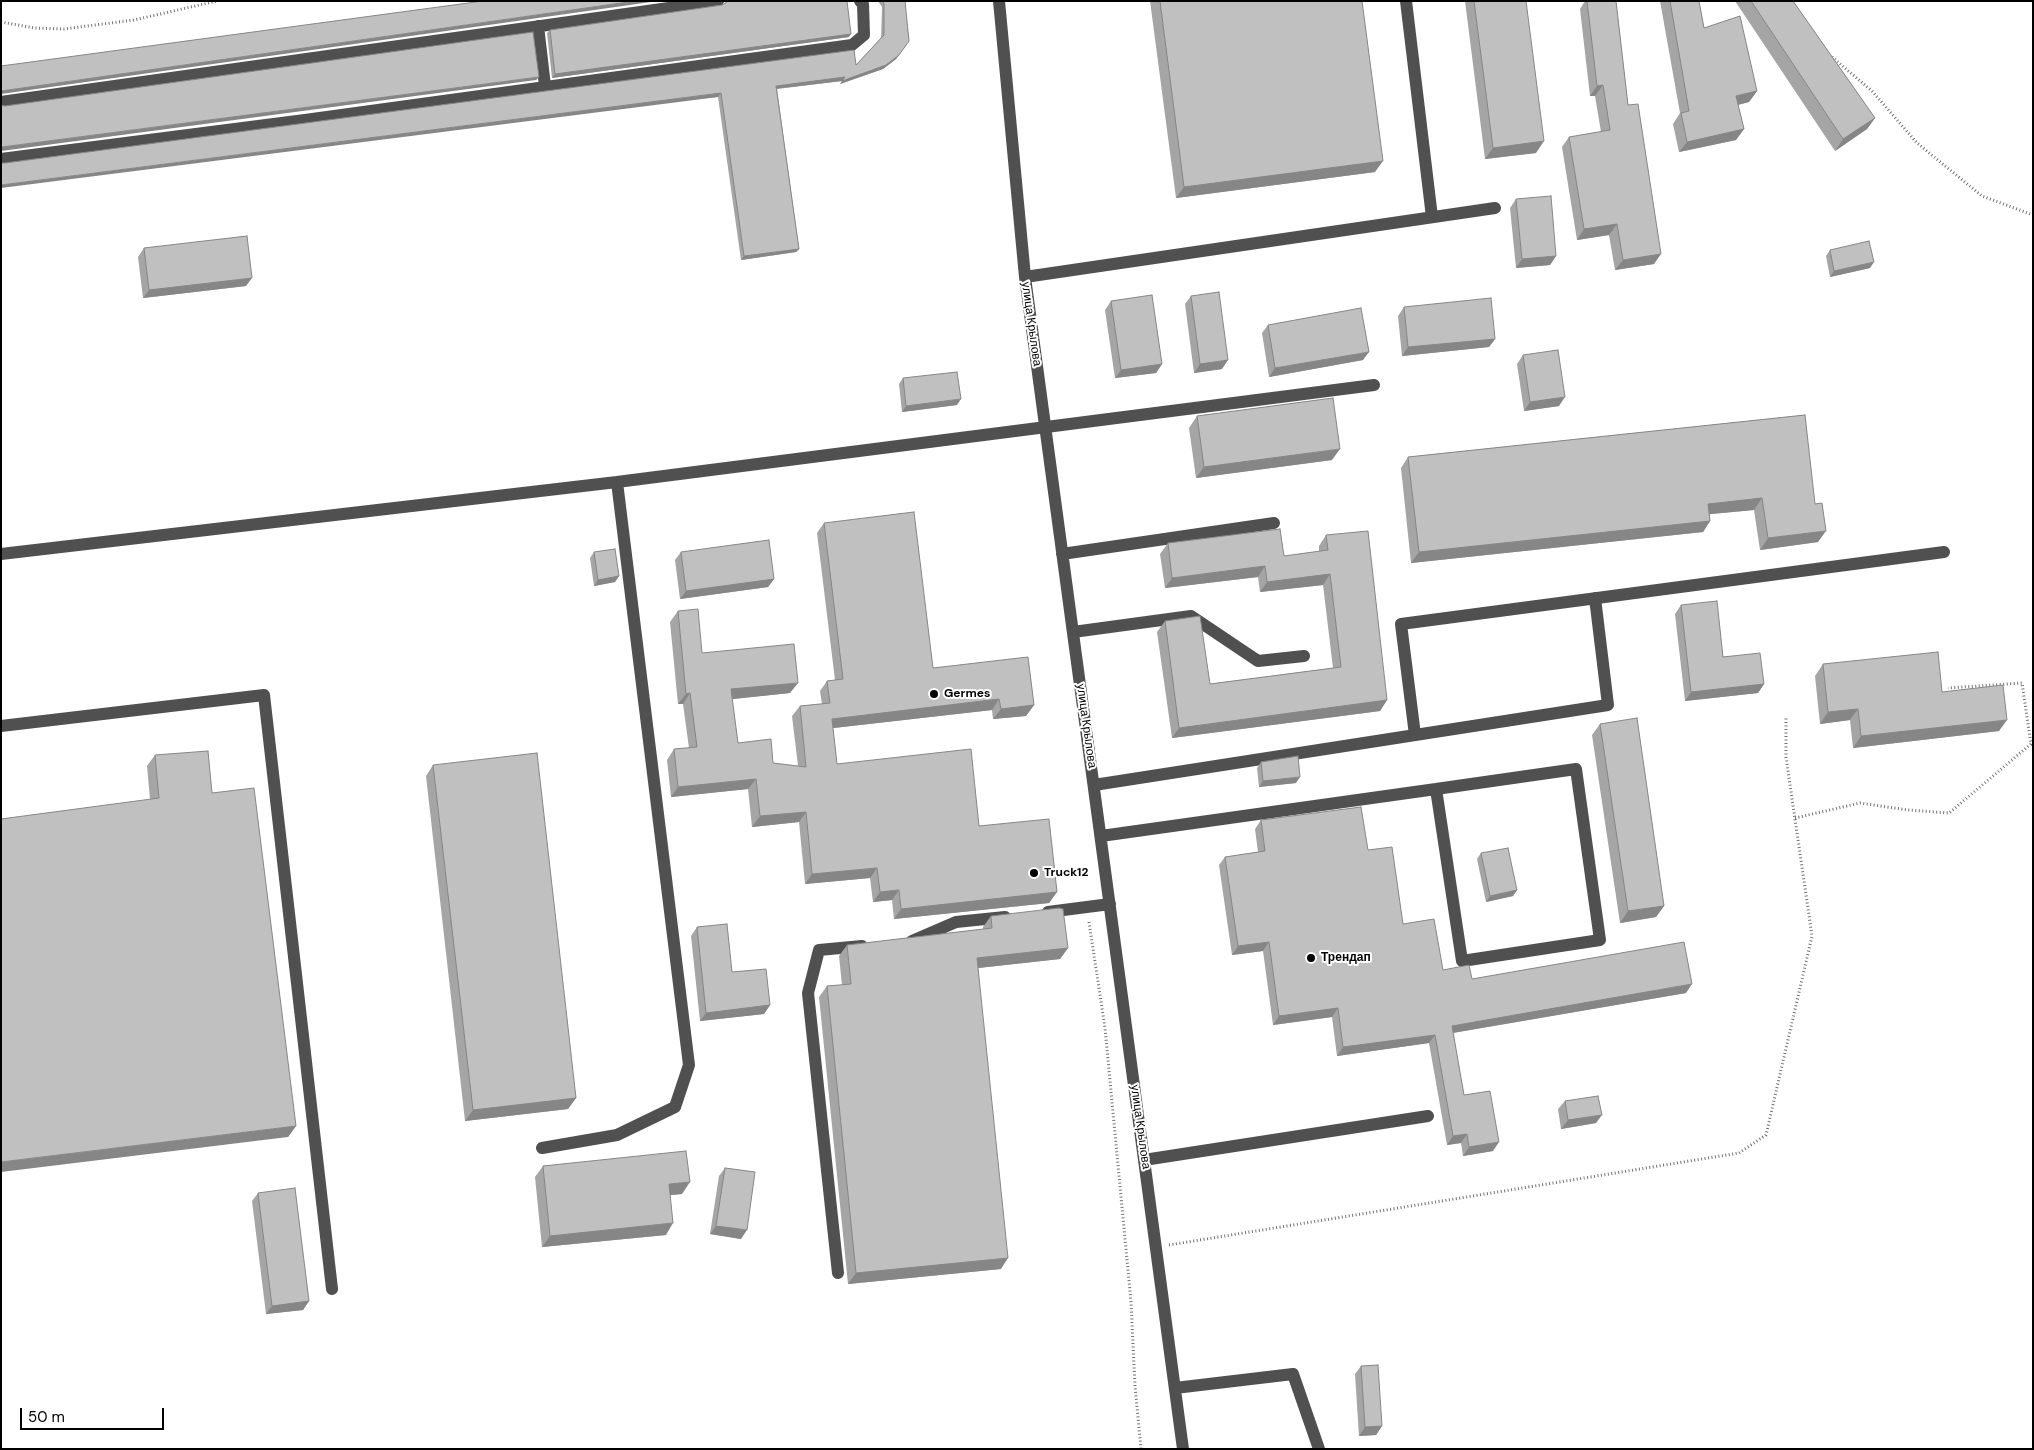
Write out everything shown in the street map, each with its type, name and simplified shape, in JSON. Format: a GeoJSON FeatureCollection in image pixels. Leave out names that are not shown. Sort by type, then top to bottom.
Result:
{"type":"FeatureCollection","features":[{"type":"Feature","properties":{"kind":"street"},"geometry":{"type":"LineString","coordinates":[[1,102],[718,1]]}},
{"type":"Feature","properties":{"kind":"street"},"geometry":{"type":"LineString","coordinates":[[1,159],[305,120],[852,45],[864,35],[863,4],[860,1]]}},
{"type":"Feature","properties":{"kind":"street","name":"улица Крылова"},"geometry":{"type":"LineString","coordinates":[[999,1],[1025,277],[1183,1449]]}},
{"type":"Feature","properties":{"kind":"street"},"geometry":{"type":"LineString","coordinates":[[1406,1],[1432,218]]}},
{"type":"Feature","properties":{"kind":"street"},"geometry":{"type":"LineString","coordinates":[[538,26],[544,86]]}},
{"type":"Feature","properties":{"kind":"street"},"geometry":{"type":"LineString","coordinates":[[1025,277],[1495,208]]}},
{"type":"Feature","properties":{"kind":"street"},"geometry":{"type":"LineString","coordinates":[[1,554],[617,482],[1046,429],[1374,385]]}},
{"type":"Feature","properties":{"kind":"street"},"geometry":{"type":"LineString","coordinates":[[542,1148],[617,1135],[675,1107],[689,1065],[617,482]]}},
{"type":"Feature","properties":{"kind":"street"},"geometry":{"type":"LineString","coordinates":[[1062,554],[1274,523]]}},
{"type":"Feature","properties":{"kind":"street"},"geometry":{"type":"LineString","coordinates":[[1415,735],[1400,624],[1944,552]]}},
{"type":"Feature","properties":{"kind":"street"},"geometry":{"type":"LineString","coordinates":[[1094,785],[1608,705],[1595,598]]}},
{"type":"Feature","properties":{"kind":"street"},"geometry":{"type":"LineString","coordinates":[[1073,632],[1191,616],[1258,661],[1304,656]]}},
{"type":"Feature","properties":{"kind":"street"},"geometry":{"type":"LineString","coordinates":[[1,726],[264,695],[332,1289]]}},
{"type":"Feature","properties":{"kind":"street"},"geometry":{"type":"LineString","coordinates":[[1100,836],[1576,769],[1600,940],[1462,960],[1436,789]]}},
{"type":"Feature","properties":{"kind":"street"},"geometry":{"type":"LineString","coordinates":[[897,942],[916,940],[956,922],[1110,904]]}},
{"type":"Feature","properties":{"kind":"street"},"geometry":{"type":"LineString","coordinates":[[838,1274],[808,993],[819,950],[877,944]]}},
{"type":"Feature","properties":{"kind":"street"},"geometry":{"type":"LineString","coordinates":[[1144,1160],[1428,1116]]}},
{"type":"Feature","properties":{"kind":"street"},"geometry":{"type":"LineString","coordinates":[[1175,1388],[1293,1374],[1319,1449]]}},
{"type":"Feature","properties":{"kind":"path"},"geometry":{"type":"LineString","coordinates":[[1,22],[34,28],[64,29],[134,20],[217,1]]}},
{"type":"Feature","properties":{"kind":"path"},"geometry":{"type":"LineString","coordinates":[[1831,56],[1872,91],[1917,143],[1982,196],[2033,215]]}},
{"type":"Feature","properties":{"kind":"path"},"geometry":{"type":"LineString","coordinates":[[1796,818],[1860,803],[1908,810],[1949,813],[2031,744],[2022,683],[1948,688]]}},
{"type":"Feature","properties":{"kind":"path"},"geometry":{"type":"LineString","coordinates":[[1156,1247],[1739,1153],[1766,1135],[1812,936],[1786,757],[1786,716]]}},
{"type":"Feature","properties":{"kind":"path"},"geometry":{"type":"LineString","coordinates":[[1086,907],[1105,1028],[1131,1302],[1134,1386],[1141,1449]]}},
{"type":"Feature","properties":{"kind":"building"},"geometry":{"type":"Polygon","coordinates":[[[483,1],[635,1],[1,91],[1,66],[483,1]]]}},
{"type":"Feature","properties":{"kind":"building"},"geometry":{"type":"Polygon","coordinates":[[[727,1],[847,1],[851,34],[555,74],[550,30],[722,5],[727,1]]]}},
{"type":"Feature","properties":{"kind":"building"},"geometry":{"type":"Polygon","coordinates":[[[883,1],[905,1],[909,41],[899,55],[886,65],[842,81],[845,77],[776,86],[799,249],[744,256],[721,93],[1,185],[1,163],[854,50],[856,65],[884,35],[883,1]]]}},
{"type":"Feature","properties":{"kind":"building"},"geometry":{"type":"Polygon","coordinates":[[[1160,1],[1362,1],[1383,161],[1184,187],[1160,1]]]}},
{"type":"Feature","properties":{"kind":"building"},"geometry":{"type":"Polygon","coordinates":[[[1474,1],[1526,1],[1544,141],[1493,148],[1474,1]]]}},
{"type":"Feature","properties":{"kind":"building"},"geometry":{"type":"Polygon","coordinates":[[[1587,1],[1616,1],[1628,105],[1638,104],[1661,254],[1623,260],[1617,224],[1584,229],[1569,137],[1610,130],[1603,85],[1597,86],[1587,1]]]}},
{"type":"Feature","properties":{"kind":"building"},"geometry":{"type":"Polygon","coordinates":[[[1670,1],[1699,1],[1704,28],[1740,16],[1757,91],[1736,96],[1744,129],[1687,142],[1681,113],[1689,111],[1670,1]]]}},
{"type":"Feature","properties":{"kind":"building"},"geometry":{"type":"Polygon","coordinates":[[[1751,1],[1793,1],[1875,118],[1843,139],[1751,1]]]}},
{"type":"Feature","properties":{"kind":"building"},"geometry":{"type":"Polygon","coordinates":[[[533,32],[539,77],[1,148],[1,105],[5,106],[533,32]]]}},
{"type":"Feature","properties":{"kind":"building"},"geometry":{"type":"Polygon","coordinates":[[[1551,196],[1556,256],[1522,259],[1516,199],[1551,196]]]}},
{"type":"Feature","properties":{"kind":"building"},"geometry":{"type":"Polygon","coordinates":[[[247,236],[252,278],[149,290],[144,248],[247,236]]]}},
{"type":"Feature","properties":{"kind":"building"},"geometry":{"type":"Polygon","coordinates":[[[1869,241],[1874,262],[1834,271],[1830,250],[1869,241]]]}},
{"type":"Feature","properties":{"kind":"building"},"geometry":{"type":"Polygon","coordinates":[[[1219,292],[1228,360],[1200,364],[1191,296],[1219,292]]]}},
{"type":"Feature","properties":{"kind":"building"},"geometry":{"type":"Polygon","coordinates":[[[1152,295],[1162,364],[1121,370],[1111,301],[1152,295]]]}},
{"type":"Feature","properties":{"kind":"building"},"geometry":{"type":"Polygon","coordinates":[[[1491,298],[1495,339],[1408,347],[1404,307],[1491,298]]]}},
{"type":"Feature","properties":{"kind":"building"},"geometry":{"type":"Polygon","coordinates":[[[1361,308],[1369,352],[1275,368],[1268,325],[1361,308]]]}},
{"type":"Feature","properties":{"kind":"building"},"geometry":{"type":"Polygon","coordinates":[[[1558,350],[1565,397],[1530,402],[1523,355],[1558,350]]]}},
{"type":"Feature","properties":{"kind":"building"},"geometry":{"type":"Polygon","coordinates":[[[957,372],[961,399],[906,406],[903,378],[957,372]]]}},
{"type":"Feature","properties":{"kind":"building"},"geometry":{"type":"Polygon","coordinates":[[[1333,398],[1340,449],[1204,467],[1197,416],[1333,398]]]}},
{"type":"Feature","properties":{"kind":"building"},"geometry":{"type":"Polygon","coordinates":[[[1805,415],[1815,504],[1822,503],[1826,531],[1768,538],[1762,498],[1708,504],[1710,521],[1419,552],[1408,457],[1805,415]]]}},
{"type":"Feature","properties":{"kind":"building"},"geometry":{"type":"Polygon","coordinates":[[[914,512],[933,668],[1028,657],[1034,705],[1001,709],[999,699],[832,719],[837,764],[971,749],[979,826],[1049,819],[1057,892],[901,909],[899,890],[880,892],[877,868],[812,874],[806,812],[760,816],[756,779],[678,787],[674,749],[697,747],[690,693],[686,694],[678,611],[698,609],[702,653],[794,644],[798,683],[731,689],[738,743],[771,739],[773,763],[806,767],[800,706],[830,703],[827,681],[843,679],[824,523],[914,512]]]}},
{"type":"Feature","properties":{"kind":"building"},"geometry":{"type":"Polygon","coordinates":[[[1280,529],[1284,556],[1328,550],[1326,535],[1368,531],[1387,700],[1179,728],[1165,621],[1200,616],[1210,684],[1341,667],[1330,574],[1267,582],[1265,566],[1172,578],[1168,543],[1280,529]]]}},
{"type":"Feature","properties":{"kind":"building"},"geometry":{"type":"Polygon","coordinates":[[[769,540],[774,579],[686,591],[681,552],[769,540]]]}},
{"type":"Feature","properties":{"kind":"building"},"geometry":{"type":"Polygon","coordinates":[[[615,549],[619,576],[598,580],[594,552],[615,549]]]}},
{"type":"Feature","properties":{"kind":"building"},"geometry":{"type":"Polygon","coordinates":[[[1717,601],[1723,657],[1760,653],[1764,684],[1691,692],[1681,605],[1717,601]]]}},
{"type":"Feature","properties":{"kind":"building"},"geometry":{"type":"Polygon","coordinates":[[[1938,652],[1942,692],[2003,685],[2007,720],[1861,736],[1858,709],[1828,712],[1823,664],[1938,652]]]}},
{"type":"Feature","properties":{"kind":"building"},"geometry":{"type":"Polygon","coordinates":[[[1637,718],[1664,906],[1628,911],[1600,724],[1637,718]]]}},
{"type":"Feature","properties":{"kind":"building"},"geometry":{"type":"Polygon","coordinates":[[[208,751],[212,793],[254,788],[296,1126],[1,1162],[1,819],[159,798],[155,755],[208,751]]]}},
{"type":"Feature","properties":{"kind":"building"},"geometry":{"type":"Polygon","coordinates":[[[537,753],[576,1098],[473,1110],[433,765],[537,753]]]}},
{"type":"Feature","properties":{"kind":"building"},"geometry":{"type":"Polygon","coordinates":[[[1298,756],[1300,777],[1263,781],[1261,762],[1298,756]]]}},
{"type":"Feature","properties":{"kind":"building"},"geometry":{"type":"Polygon","coordinates":[[[1361,807],[1368,850],[1392,847],[1403,924],[1434,919],[1443,970],[1469,965],[1472,979],[1684,942],[1692,984],[1452,1026],[1464,1095],[1490,1091],[1499,1142],[1469,1147],[1467,1134],[1453,1136],[1435,1035],[1343,1047],[1338,1008],[1279,1016],[1269,942],[1238,946],[1225,857],[1265,851],[1261,820],[1361,807]]]}},
{"type":"Feature","properties":{"kind":"building"},"geometry":{"type":"Polygon","coordinates":[[[1508,848],[1517,890],[1490,896],[1481,853],[1508,848]]]}},
{"type":"Feature","properties":{"kind":"building"},"geometry":{"type":"Polygon","coordinates":[[[1063,909],[1068,948],[977,958],[1008,1258],[856,1273],[827,986],[851,984],[847,945],[992,928],[991,916],[1063,909]]]}},
{"type":"Feature","properties":{"kind":"building"},"geometry":{"type":"Polygon","coordinates":[[[727,924],[732,972],[766,969],[770,1005],[706,1013],[697,927],[727,924]]]}},
{"type":"Feature","properties":{"kind":"building"},"geometry":{"type":"Polygon","coordinates":[[[1598,1096],[1602,1115],[1568,1120],[1565,1101],[1598,1096]]]}},
{"type":"Feature","properties":{"kind":"building"},"geometry":{"type":"Polygon","coordinates":[[[686,1151],[690,1182],[669,1184],[673,1223],[550,1236],[543,1166],[686,1151]]]}},
{"type":"Feature","properties":{"kind":"building"},"geometry":{"type":"Polygon","coordinates":[[[725,1168],[755,1172],[747,1230],[716,1226],[725,1168]]]}},
{"type":"Feature","properties":{"kind":"building"},"geometry":{"type":"Polygon","coordinates":[[[295,1188],[309,1301],[272,1306],[258,1193],[295,1188]]]}},
{"type":"Feature","properties":{"kind":"building"},"geometry":{"type":"Polygon","coordinates":[[[1378,1365],[1382,1426],[1365,1427],[1361,1366],[1378,1365]]]}},
{"type":"Feature","properties":{"kind":"place","name":"Germes"},"geometry":{"type":"Point","coordinates":[934,694]}},
{"type":"Feature","properties":{"kind":"place","name":"Truck12"},"geometry":{"type":"Point","coordinates":[1034,873]}},
{"type":"Feature","properties":{"kind":"place","name":"Трендап"},"geometry":{"type":"Point","coordinates":[1311,958]}}]}
